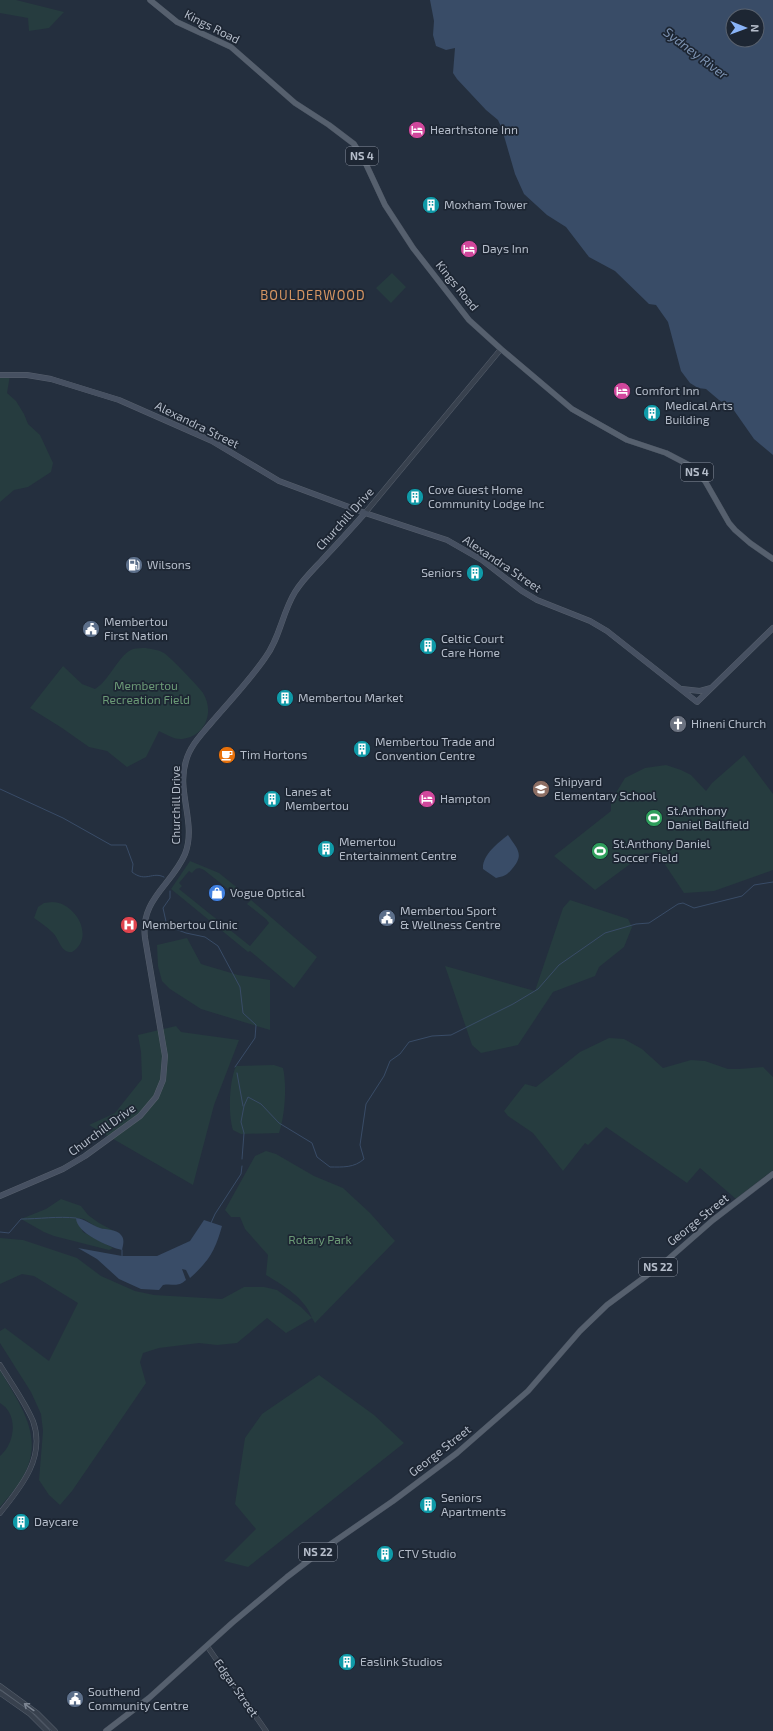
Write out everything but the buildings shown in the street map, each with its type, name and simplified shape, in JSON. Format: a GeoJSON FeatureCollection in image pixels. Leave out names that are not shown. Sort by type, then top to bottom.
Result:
{"type":"FeatureCollection","features":[{"type":"Feature","properties":{"kind":"main road","name":"Kings Road"},"geometry":{"type":"LineString","coordinates":[[150,0],[177,22],[233,48],[292,101],[329,125],[354,144],[365,162],[385,205],[413,248],[469,320],[501,349],[575,410],[627,440],[666,453],[689,464],[705,481],[726,518],[735,530],[750,543],[773,559]]}},
{"type":"Feature","properties":{"kind":"main road","name":"Alexandra Street"},"geometry":{"type":"LineString","coordinates":[[0,375],[51,379],[119,400],[212,441],[279,481],[365,513],[447,540],[482,560],[536,600],[590,621],[607,631],[697,702],[773,628]]}},
{"type":"Feature","properties":{"kind":"main road","name":"Churchill Drive"},"geometry":{"type":"LineString","coordinates":[[0,1196],[63,1169],[85,1156],[140,1116],[156,1097],[163,1080],[165,1056],[144,938],[144,925],[151,903],[178,865],[187,847],[188,831],[183,779],[186,760],[197,740],[266,657],[278,635],[290,601],[301,584],[365,513]]}},
{"type":"Feature","properties":{"kind":"main road"},"geometry":{"type":"LineString","coordinates":[[681,689],[700,691],[712,688]]}},
{"type":"Feature","properties":{"kind":"main road","name":"George Street"},"geometry":{"type":"LineString","coordinates":[[106,1731],[149,1698],[258,1600],[318,1552],[416,1484],[468,1443],[528,1391],[576,1336],[607,1305],[665,1262],[713,1220],[773,1174]]}},
{"type":"Feature","properties":{"kind":"street","name":"Churchill Drive"},"geometry":{"type":"LineString","coordinates":[[365,513],[501,349]]}},
{"type":"Feature","properties":{"kind":"street"},"geometry":{"type":"LineString","coordinates":[[0,1365],[31,1417],[36,1442],[34,1456],[28,1475],[19,1490],[0,1513]]}},
{"type":"Feature","properties":{"kind":"street","name":"Edgar Street"},"geometry":{"type":"LineString","coordinates":[[207,1646],[226,1676],[266,1731]]}},
{"type":"Feature","properties":{"kind":"street"},"geometry":{"type":"LineString","coordinates":[[0,1686],[37,1713],[55,1731]]}},
{"type":"Feature","properties":{"kind":"street"},"geometry":{"type":"LineString","coordinates":[[0,1693],[30,1714],[47,1731]]}},
{"type":"Feature","properties":{"kind":"green space"},"geometry":{"type":"Polygon","coordinates":[[[0,0],[16,0],[64,12],[49,28],[29,31],[28,18],[0,13],[0,0]]]}},
{"type":"Feature","properties":{"kind":"green space"},"geometry":{"type":"Polygon","coordinates":[[[392,273],[406,287],[391,303],[376,288],[392,273]]]}},
{"type":"Feature","properties":{"kind":"green space"},"geometry":{"type":"Polygon","coordinates":[[[0,375],[10,375],[7,393],[16,401],[28,424],[40,435],[53,463],[51,472],[28,487],[14,490],[0,502],[0,375]]]}},
{"type":"Feature","properties":{"kind":"green space","name":"Membertou Recreation Field"},"geometry":{"type":"Polygon","coordinates":[[[146,648],[164,653],[203,693],[208,708],[208,715],[202,729],[197,734],[179,739],[173,738],[159,731],[146,757],[127,767],[107,751],[89,747],[30,708],[63,666],[82,684],[95,689],[105,680],[123,656],[133,649],[146,648]]]}},
{"type":"Feature","properties":{"kind":"green space"},"geometry":{"type":"Polygon","coordinates":[[[744,755],[773,794],[773,870],[714,891],[684,893],[658,854],[645,853],[595,890],[554,856],[611,811],[611,801],[625,778],[645,768],[666,765],[691,775],[706,791],[712,783],[744,755]]]}},
{"type":"Feature","properties":{"kind":"green space"},"geometry":{"type":"Polygon","coordinates":[[[190,861],[219,873],[245,894],[242,900],[237,895],[239,892],[236,889],[233,893],[200,868],[196,869],[192,873],[189,871],[179,883],[182,886],[179,889],[250,946],[269,923],[247,904],[251,900],[317,957],[294,988],[250,951],[248,952],[171,889],[190,861]]]}},
{"type":"Feature","properties":{"kind":"green space"},"geometry":{"type":"Polygon","coordinates":[[[570,900],[628,919],[632,927],[624,947],[599,967],[595,976],[553,992],[518,1045],[481,1053],[472,1045],[445,966],[535,991],[563,908],[570,900]]]}},
{"type":"Feature","properties":{"kind":"green space"},"geometry":{"type":"Polygon","coordinates":[[[52,902],[68,908],[80,921],[82,938],[79,946],[72,952],[65,950],[55,935],[34,918],[38,907],[44,903],[52,902]]]}},
{"type":"Feature","properties":{"kind":"green space"},"geometry":{"type":"Polygon","coordinates":[[[187,938],[201,964],[238,975],[270,980],[270,1030],[201,1009],[170,989],[162,981],[158,966],[157,945],[187,938]]]}},
{"type":"Feature","properties":{"kind":"green space"},"geometry":{"type":"Polygon","coordinates":[[[176,1026],[181,1032],[239,1040],[214,1105],[193,1185],[89,1125],[115,1113],[142,1079],[141,1052],[138,1035],[176,1026]]]}},
{"type":"Feature","properties":{"kind":"green space"},"geometry":{"type":"Polygon","coordinates":[[[609,1038],[624,1039],[642,1049],[663,1068],[691,1060],[705,1061],[728,1069],[763,1067],[773,1077],[773,1170],[736,1199],[700,1168],[687,1183],[606,1127],[588,1145],[585,1143],[563,1171],[533,1133],[508,1116],[504,1111],[525,1084],[536,1087],[580,1052],[609,1038]]]}},
{"type":"Feature","properties":{"kind":"green space"},"geometry":{"type":"Polygon","coordinates":[[[274,1065],[283,1068],[285,1083],[284,1109],[279,1133],[241,1134],[233,1130],[230,1116],[230,1098],[232,1080],[236,1066],[274,1065]]]}},
{"type":"Feature","properties":{"kind":"green space","name":"Rotary Park"},"geometry":{"type":"Polygon","coordinates":[[[266,1151],[276,1154],[314,1176],[343,1188],[370,1213],[395,1241],[315,1323],[304,1304],[293,1293],[266,1275],[268,1255],[245,1229],[240,1217],[231,1217],[225,1210],[255,1156],[266,1151]]]}},
{"type":"Feature","properties":{"kind":"green space"},"geometry":{"type":"Polygon","coordinates":[[[61,1199],[81,1206],[88,1215],[116,1232],[98,1228],[84,1219],[76,1218],[83,1232],[113,1248],[109,1250],[54,1236],[21,1219],[46,1209],[61,1199]]]}},
{"type":"Feature","properties":{"kind":"green space"},"geometry":{"type":"Polygon","coordinates":[[[0,1238],[23,1240],[77,1258],[101,1276],[135,1291],[154,1295],[222,1299],[244,1287],[264,1287],[277,1290],[301,1307],[312,1318],[286,1333],[267,1318],[237,1343],[217,1345],[199,1343],[159,1348],[143,1353],[140,1362],[146,1383],[72,1491],[60,1505],[49,1495],[39,1480],[43,1431],[41,1414],[31,1392],[0,1343],[0,1331],[5,1328],[49,1361],[78,1303],[34,1276],[22,1274],[0,1284],[0,1238]]]}},
{"type":"Feature","properties":{"kind":"green space"},"geometry":{"type":"Polygon","coordinates":[[[0,1370],[15,1395],[27,1420],[31,1433],[32,1446],[30,1460],[22,1479],[0,1507],[0,1456],[9,1444],[13,1429],[10,1414],[0,1403],[0,1370]]]}},
{"type":"Feature","properties":{"kind":"green space"},"geometry":{"type":"Polygon","coordinates":[[[319,1375],[374,1415],[404,1443],[248,1567],[224,1561],[256,1529],[235,1504],[245,1438],[262,1414],[319,1375]]]}},
{"type":"Feature","properties":{"kind":"water","name":"Sydney River"},"geometry":{"type":"Polygon","coordinates":[[[430,0],[773,0],[773,455],[754,439],[733,409],[706,389],[698,388],[690,383],[681,371],[668,322],[656,305],[649,304],[615,271],[589,257],[566,227],[547,215],[524,194],[515,174],[498,120],[486,110],[453,73],[455,48],[446,50],[436,46],[433,35],[434,21],[430,0]]]}},
{"type":"Feature","properties":{"kind":"water"},"geometry":{"type":"Polygon","coordinates":[[[508,835],[517,848],[519,855],[518,859],[509,873],[496,878],[483,869],[483,864],[491,850],[508,835]]]}},
{"type":"Feature","properties":{"kind":"water"},"geometry":{"type":"Polygon","coordinates":[[[76,1218],[100,1228],[119,1233],[123,1240],[122,1250],[102,1243],[87,1234],[77,1224],[76,1218]]]}},
{"type":"Feature","properties":{"kind":"water"},"geometry":{"type":"Polygon","coordinates":[[[204,1220],[222,1226],[214,1249],[207,1261],[190,1278],[186,1270],[182,1269],[186,1280],[177,1285],[163,1285],[159,1290],[141,1289],[119,1279],[97,1259],[78,1248],[122,1256],[157,1256],[190,1241],[204,1220]]]}},
{"type":"Feature","properties":{"kind":"waterway"},"geometry":{"type":"LineString","coordinates":[[0,789],[63,818],[111,845],[126,845],[133,864],[132,872],[137,875],[141,877],[156,875],[164,877]]}},
{"type":"Feature","properties":{"kind":"waterway"},"geometry":{"type":"LineString","coordinates":[[242,1159],[244,1133],[241,1122],[244,1106],[248,1097],[261,1104],[279,1123],[312,1143],[317,1157],[330,1167],[348,1166],[360,1162],[364,1159],[360,1145],[366,1104],[384,1076],[390,1061],[400,1054],[409,1042],[432,1036],[451,1035],[513,1004],[538,989],[559,965],[605,933],[636,924],[649,923],[678,904],[683,903],[694,908],[742,896],[754,885],[773,882]]}},
{"type":"Feature","properties":{"kind":"waterway"},"geometry":{"type":"LineString","coordinates":[[170,891],[170,898],[163,908],[167,926],[186,933],[205,937],[218,946],[240,987],[243,1013],[256,1025],[255,1038],[235,1067]]}},
{"type":"Feature","properties":{"kind":"waterway"},"geometry":{"type":"LineString","coordinates":[[237,1073],[243,1106]]}},
{"type":"Feature","properties":{"kind":"waterway"},"geometry":{"type":"LineString","coordinates":[[211,1223],[215,1214],[241,1174],[242,1166]]}},
{"type":"Feature","properties":{"kind":"waterway"},"geometry":{"type":"LineString","coordinates":[[0,1232],[9,1233],[21,1219],[55,1217],[76,1218]]}},
{"type":"Feature","properties":{"kind":"waterway"},"geometry":{"type":"LineString","coordinates":[[122,1250],[122,1256]]}},
{"type":"Feature","properties":{"kind":"place","name":"Hearthstone Inn"},"geometry":{"type":"Point","coordinates":[417,130]}},
{"type":"Feature","properties":{"kind":"place","name":"Moxham Tower"},"geometry":{"type":"Point","coordinates":[431,205]}},
{"type":"Feature","properties":{"kind":"place","name":"Days Inn"},"geometry":{"type":"Point","coordinates":[469,249]}},
{"type":"Feature","properties":{"kind":"place","name":"Comfort Inn"},"geometry":{"type":"Point","coordinates":[622,391]}},
{"type":"Feature","properties":{"kind":"place","name":"Medical Arts Building"},"geometry":{"type":"Point","coordinates":[652,413]}},
{"type":"Feature","properties":{"kind":"place","name":"Cove Guest Home Community Lodge Inc"},"geometry":{"type":"Point","coordinates":[415,497]}},
{"type":"Feature","properties":{"kind":"place","name":"Wilsons"},"geometry":{"type":"Point","coordinates":[134,565]}},
{"type":"Feature","properties":{"kind":"place","name":"Seniors"},"geometry":{"type":"Point","coordinates":[475,573]}},
{"type":"Feature","properties":{"kind":"place","name":"Membertou First Nation"},"geometry":{"type":"Point","coordinates":[91,629]}},
{"type":"Feature","properties":{"kind":"place","name":"Celtic Court Care Home"},"geometry":{"type":"Point","coordinates":[428,646]}},
{"type":"Feature","properties":{"kind":"place","name":"Membertou Market"},"geometry":{"type":"Point","coordinates":[285,698]}},
{"type":"Feature","properties":{"kind":"place","name":"Hineni Church"},"geometry":{"type":"Point","coordinates":[678,724]}},
{"type":"Feature","properties":{"kind":"place","name":"Membertou Trade and Convention Centre"},"geometry":{"type":"Point","coordinates":[362,749]}},
{"type":"Feature","properties":{"kind":"place","name":"Tim Hortons"},"geometry":{"type":"Point","coordinates":[227,755]}},
{"type":"Feature","properties":{"kind":"place","name":"Shipyard Elementary School"},"geometry":{"type":"Point","coordinates":[541,789]}},
{"type":"Feature","properties":{"kind":"place","name":"Lanes at Membertou"},"geometry":{"type":"Point","coordinates":[272,799]}},
{"type":"Feature","properties":{"kind":"place","name":"Hampton"},"geometry":{"type":"Point","coordinates":[427,799]}},
{"type":"Feature","properties":{"kind":"place","name":"St.Anthony Daniel Ballfield"},"geometry":{"type":"Point","coordinates":[654,818]}},
{"type":"Feature","properties":{"kind":"place","name":"Memertou Entertainment Centre"},"geometry":{"type":"Point","coordinates":[326,849]}},
{"type":"Feature","properties":{"kind":"place","name":"St.Anthony Daniel Soccer Field"},"geometry":{"type":"Point","coordinates":[600,851]}},
{"type":"Feature","properties":{"kind":"place","name":"Vogue Optical"},"geometry":{"type":"Point","coordinates":[217,893]}},
{"type":"Feature","properties":{"kind":"place","name":"Membertou Sport & Wellness Centre"},"geometry":{"type":"Point","coordinates":[387,918]}},
{"type":"Feature","properties":{"kind":"place","name":"Membertou Clinic"},"geometry":{"type":"Point","coordinates":[129,925]}},
{"type":"Feature","properties":{"kind":"place","name":"Seniors Apartments"},"geometry":{"type":"Point","coordinates":[428,1505]}},
{"type":"Feature","properties":{"kind":"place","name":"Daycare"},"geometry":{"type":"Point","coordinates":[21,1522]}},
{"type":"Feature","properties":{"kind":"place","name":"CTV Studio"},"geometry":{"type":"Point","coordinates":[385,1554]}},
{"type":"Feature","properties":{"kind":"place","name":"Easlink Studios"},"geometry":{"type":"Point","coordinates":[347,1662]}},
{"type":"Feature","properties":{"kind":"place","name":"Southend Community Centre"},"geometry":{"type":"Point","coordinates":[75,1699]}},
{"type":"Feature","properties":{"kind":"district","name":"BOULDERWOOD"},"geometry":{"type":"Point","coordinates":[313,295]}}]}
